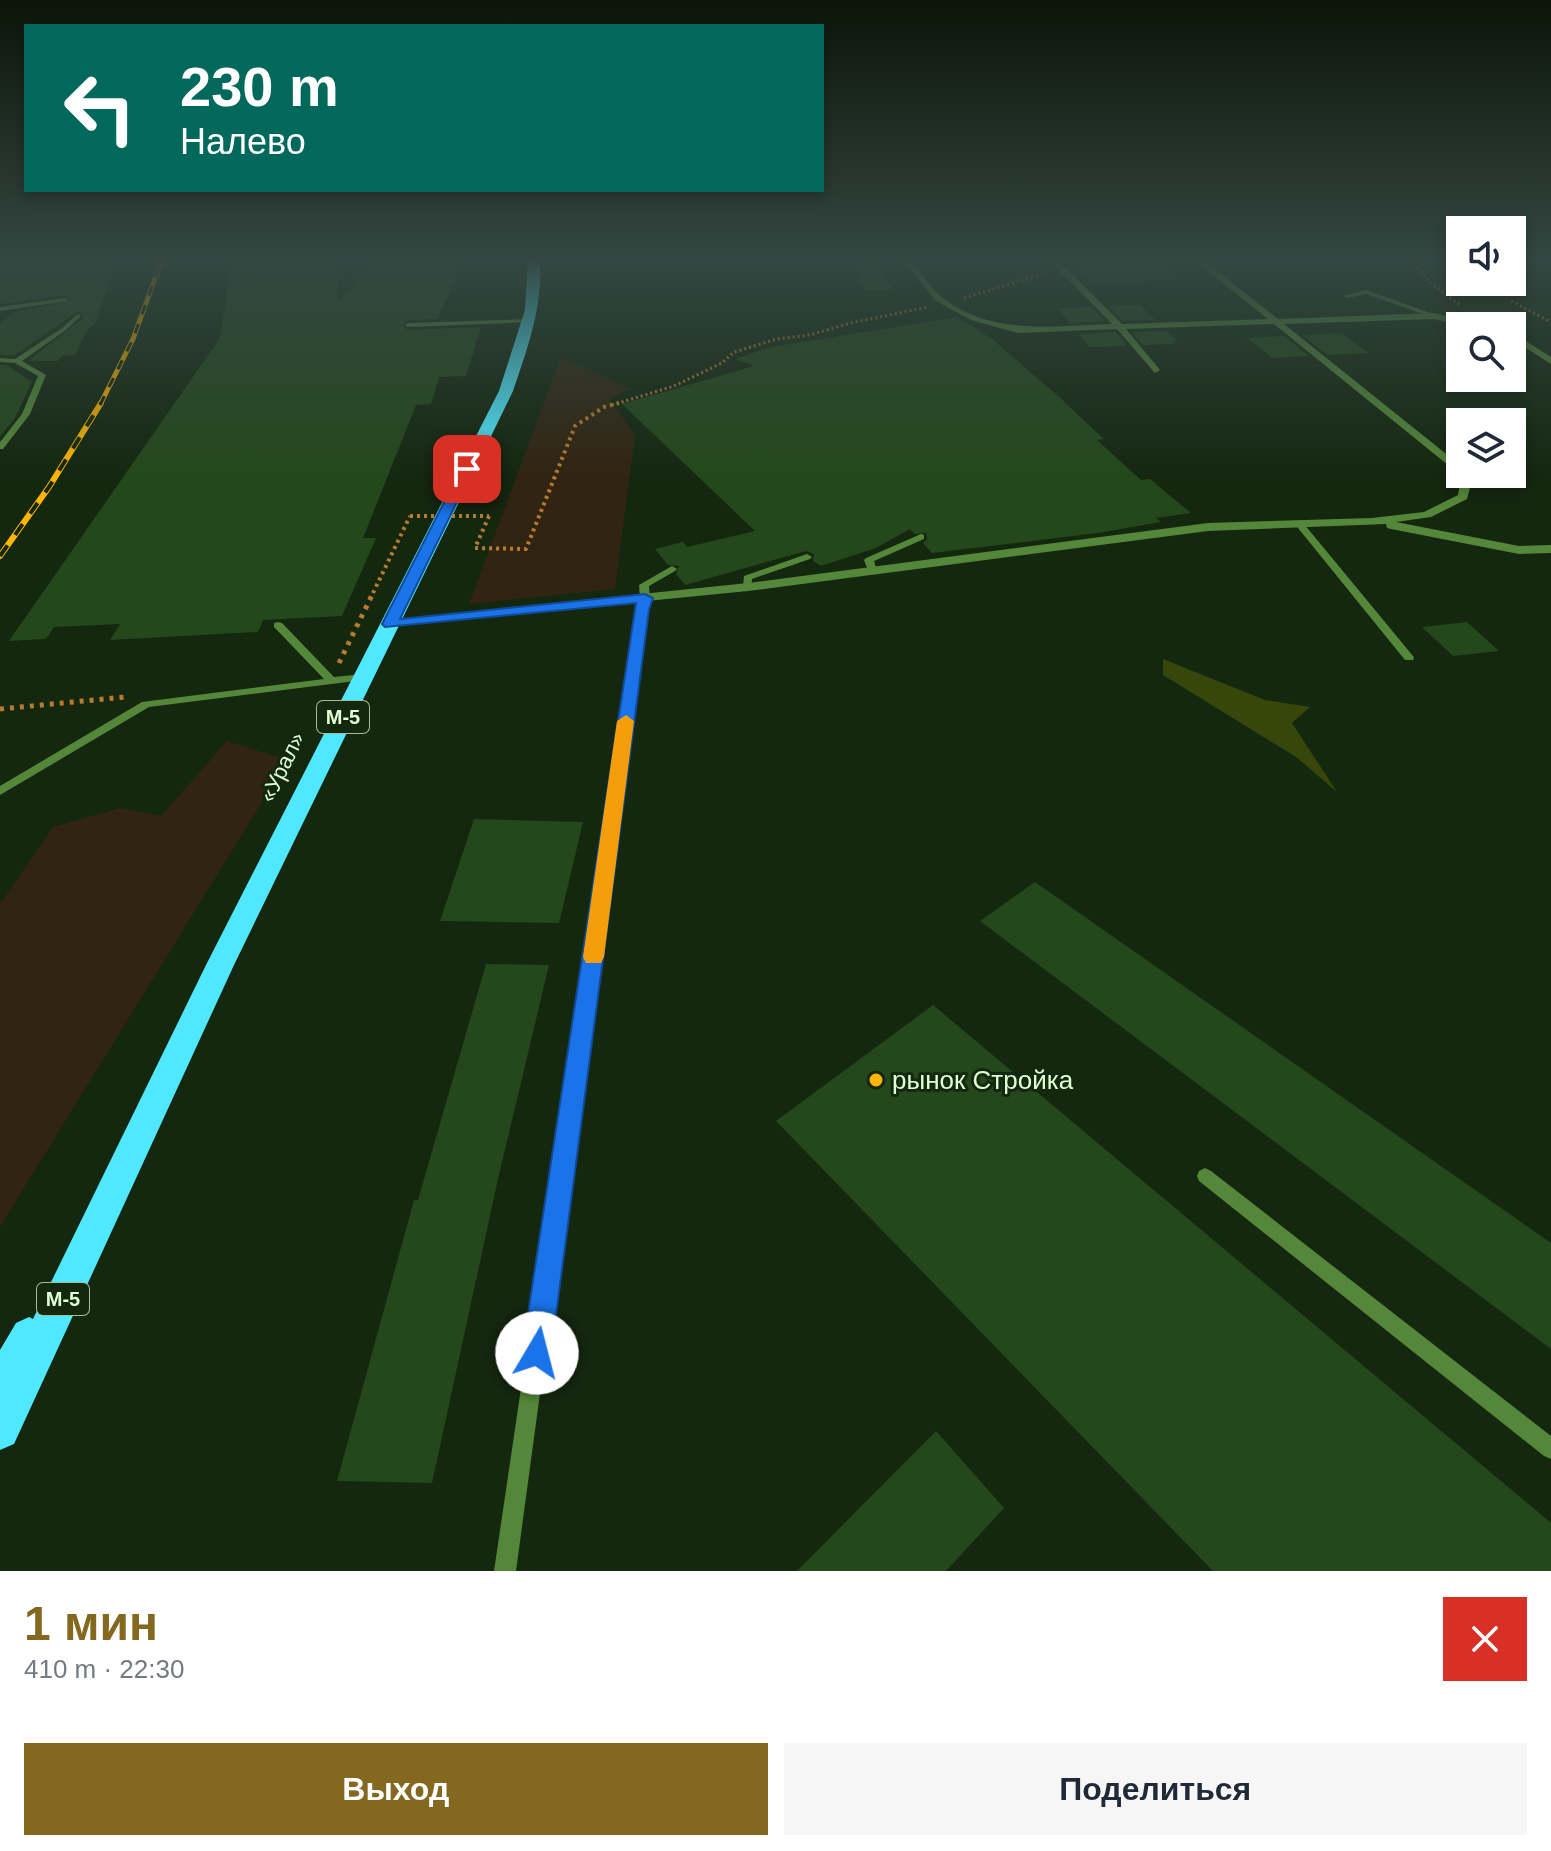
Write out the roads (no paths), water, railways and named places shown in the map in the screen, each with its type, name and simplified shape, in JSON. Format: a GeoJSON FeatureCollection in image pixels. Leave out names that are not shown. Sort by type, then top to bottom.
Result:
{"type":"FeatureCollection","features":[{"type":"Feature","properties":{"kind":"highway","name":"«Урал»"},"geometry":{"type":"LineString","coordinates":[[0,1430],[220,965],[506,391],[526,332]]}},
{"type":"Feature","properties":{"kind":"highway","name":"«Урал»"},"geometry":{"type":"LineString","coordinates":[[0,1387],[125,1167]]}},
{"type":"Feature","properties":{"kind":"street"},"geometry":{"type":"LineString","coordinates":[[1124,332],[1155,370]]}},
{"type":"Feature","properties":{"kind":"street"},"geometry":{"type":"LineString","coordinates":[[1290,332],[1446,459]]}},
{"type":"Feature","properties":{"kind":"street"},"geometry":{"type":"LineString","coordinates":[[1526,344],[1551,361]]}},
{"type":"Feature","properties":{"kind":"street"},"geometry":{"type":"LineString","coordinates":[[390,624],[748,587],[1208,527],[1372,522],[1427,515],[1463,497],[1463,488]]}},
{"type":"Feature","properties":{"kind":"street"},"geometry":{"type":"LineString","coordinates":[[1372,522],[1519,550],[1551,549]]}},
{"type":"Feature","properties":{"kind":"lane"},"geometry":{"type":"LineString","coordinates":[[17,361],[33,348],[63,332]]}},
{"type":"Feature","properties":{"kind":"lane"},"geometry":{"type":"LineString","coordinates":[[0,360],[17,361],[42,375],[26,414],[0,447]]}},
{"type":"Feature","properties":{"kind":"lane"},"geometry":{"type":"LineString","coordinates":[[1301,526],[1409,658]]}},
{"type":"Feature","properties":{"kind":"lane"},"geometry":{"type":"LineString","coordinates":[[872,571],[869,560],[921,537]]}},
{"type":"Feature","properties":{"kind":"lane"},"geometry":{"type":"LineString","coordinates":[[748,587],[747,578],[807,557]]}},
{"type":"Feature","properties":{"kind":"lane"},"geometry":{"type":"LineString","coordinates":[[505,1571],[645,598],[644,585],[672,569]]}},
{"type":"Feature","properties":{"kind":"lane"},"geometry":{"type":"LineString","coordinates":[[278,625],[330,678]]}},
{"type":"Feature","properties":{"kind":"lane"},"geometry":{"type":"LineString","coordinates":[[0,791],[146,704],[330,678],[363,677]]}},
{"type":"Feature","properties":{"kind":"lane"},"geometry":{"type":"LineString","coordinates":[[1205,1176],[1551,1449]]}},
{"type":"Feature","properties":{"kind":"railway"},"geometry":{"type":"LineString","coordinates":[[101,403],[135,332]]}},
{"type":"Feature","properties":{"kind":"railway"},"geometry":{"type":"LineString","coordinates":[[0,556],[49,487],[101,403]]}},
{"type":"Feature","properties":{"kind":"place","name":"рынок Стройка"},"geometry":{"type":"Point","coordinates":[876,1080]}}]}
